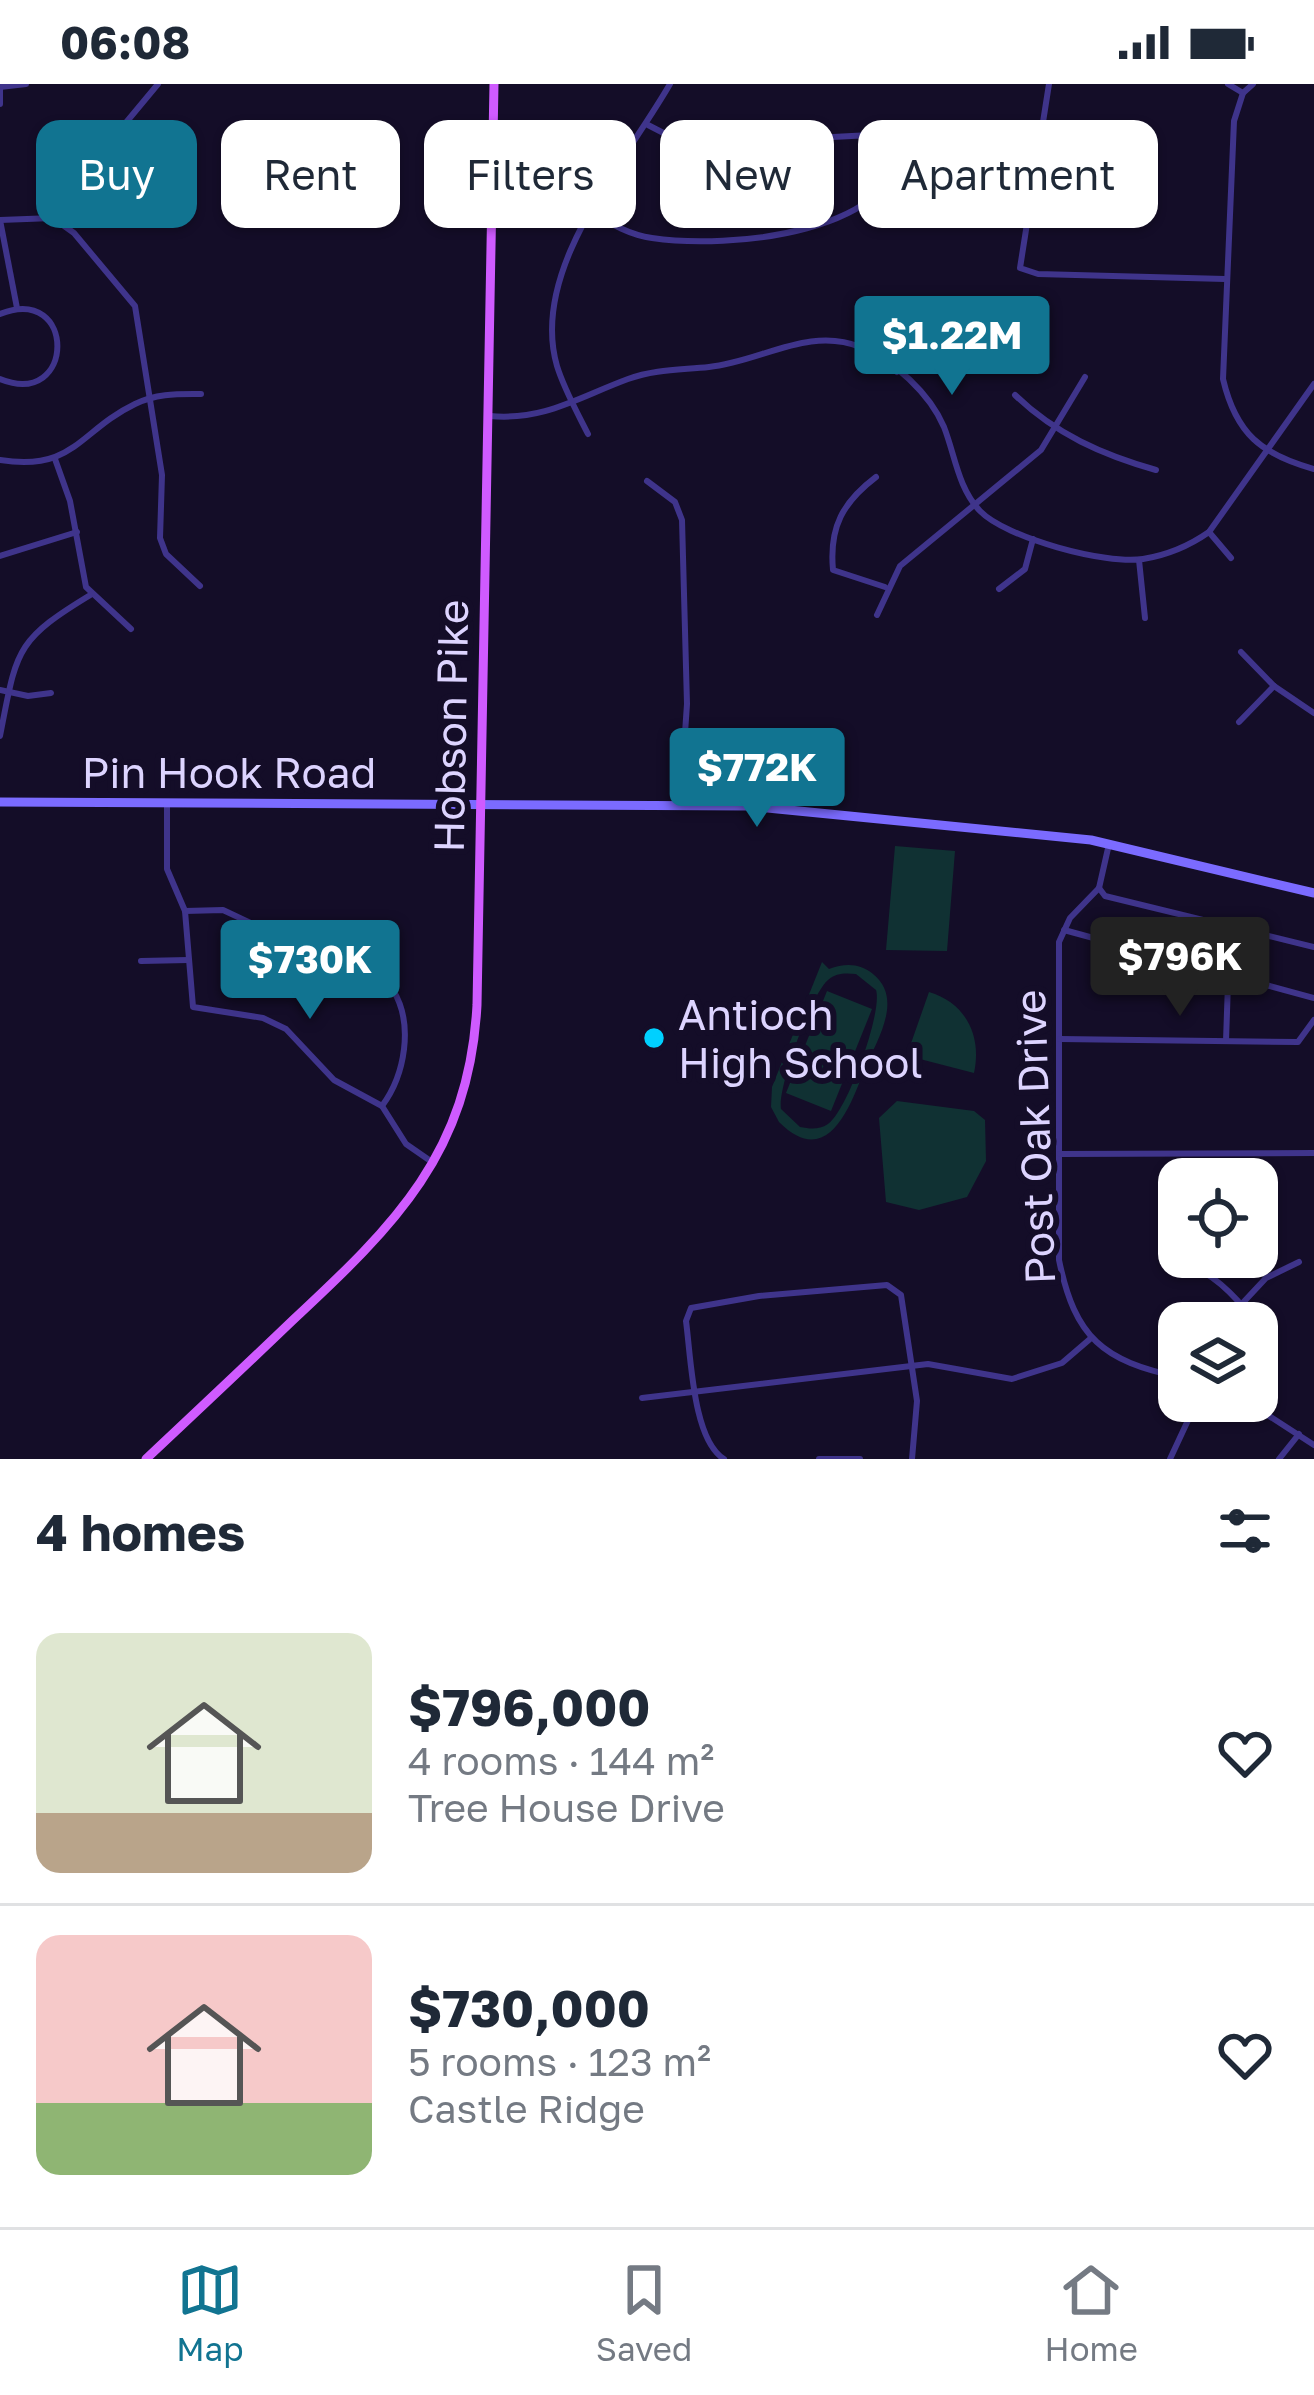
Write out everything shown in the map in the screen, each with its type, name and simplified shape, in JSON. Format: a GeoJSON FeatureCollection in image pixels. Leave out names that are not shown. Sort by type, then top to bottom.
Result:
{"type":"FeatureCollection","features":[{"type":"Feature","properties":{"kind":"main road","name":"Hobson Pike"},"geometry":{"type":"LineString","coordinates":[[146,1459],[389,1230],[435,1162],[461,1100],[476,1034],[494,84]]}},
{"type":"Feature","properties":{"kind":"street"},"geometry":{"type":"LineString","coordinates":[[0,104],[0,86],[26,84]]}},
{"type":"Feature","properties":{"kind":"street"},"geometry":{"type":"LineString","coordinates":[[130,120],[158,84]]}},
{"type":"Feature","properties":{"kind":"street"},"geometry":{"type":"LineString","coordinates":[[636,144],[670,84]]}},
{"type":"Feature","properties":{"kind":"street"},"geometry":{"type":"LineString","coordinates":[[1044,120],[1049,84]]}},
{"type":"Feature","properties":{"kind":"street"},"geometry":{"type":"LineString","coordinates":[[1228,84],[1243,94]]}},
{"type":"Feature","properties":{"kind":"street"},"geometry":{"type":"LineString","coordinates":[[1253,84],[1243,94],[1234,122],[1222,370],[1228,403],[1240,429],[1264,452],[1314,469]]}},
{"type":"Feature","properties":{"kind":"street"},"geometry":{"type":"LineString","coordinates":[[648,125],[691,144],[858,135]]}},
{"type":"Feature","properties":{"kind":"street"},"geometry":{"type":"LineString","coordinates":[[628,228],[652,238],[808,232],[833,224],[858,204]]}},
{"type":"Feature","properties":{"kind":"street"},"geometry":{"type":"LineString","coordinates":[[16,308],[0,220],[36,217]]}},
{"type":"Feature","properties":{"kind":"street"},"geometry":{"type":"LineString","coordinates":[[67,228],[135,306],[162,475],[160,538],[166,554],[200,586]]}},
{"type":"Feature","properties":{"kind":"street"},"geometry":{"type":"LineString","coordinates":[[582,228],[570,247],[552,303],[557,365],[588,434]]}},
{"type":"Feature","properties":{"kind":"street"},"geometry":{"type":"LineString","coordinates":[[1026,228],[1019,268],[1039,274],[1225,279]]}},
{"type":"Feature","properties":{"kind":"street"},"geometry":{"type":"LineString","coordinates":[[0,314],[16,308],[50,321],[57,335],[57,356],[36,381],[14,384],[0,379]]}},
{"type":"Feature","properties":{"kind":"street"},"geometry":{"type":"LineString","coordinates":[[490,416],[518,418],[573,403],[632,377],[726,364],[806,341],[857,345],[897,371],[932,403],[976,506],[997,525],[1033,539],[1139,560],[1192,544],[1209,532],[1314,385]]}},
{"type":"Feature","properties":{"kind":"street"},"geometry":{"type":"LineString","coordinates":[[897,371],[925,342]]}},
{"type":"Feature","properties":{"kind":"street"},"geometry":{"type":"LineString","coordinates":[[877,615],[886,587],[900,566],[1041,450],[1085,377]]}},
{"type":"Feature","properties":{"kind":"street"},"geometry":{"type":"LineString","coordinates":[[0,460],[55,459],[147,399],[201,394]]}},
{"type":"Feature","properties":{"kind":"street"},"geometry":{"type":"LineString","coordinates":[[1015,394],[1057,429],[1098,452],[1156,470]]}},
{"type":"Feature","properties":{"kind":"street"},"geometry":{"type":"LineString","coordinates":[[55,459],[77,532],[80,571],[92,594],[131,629]]}},
{"type":"Feature","properties":{"kind":"street"},"geometry":{"type":"LineString","coordinates":[[876,477],[840,512],[833,570],[886,587]]}},
{"type":"Feature","properties":{"kind":"street"},"geometry":{"type":"LineString","coordinates":[[647,481],[675,502],[682,520],[687,704],[680,806]]}},
{"type":"Feature","properties":{"kind":"street"},"geometry":{"type":"LineString","coordinates":[[0,556],[77,532]]}},
{"type":"Feature","properties":{"kind":"street"},"geometry":{"type":"LineString","coordinates":[[1209,532],[1231,558]]}},
{"type":"Feature","properties":{"kind":"street"},"geometry":{"type":"LineString","coordinates":[[999,589],[1025,569],[1033,539]]}},
{"type":"Feature","properties":{"kind":"street"},"geometry":{"type":"LineString","coordinates":[[1139,560],[1145,618]]}},
{"type":"Feature","properties":{"kind":"street"},"geometry":{"type":"LineString","coordinates":[[0,736],[4,692],[19,650],[30,635],[92,594]]}},
{"type":"Feature","properties":{"kind":"street"},"geometry":{"type":"LineString","coordinates":[[1241,652],[1274,686],[1314,713]]}},
{"type":"Feature","properties":{"kind":"street"},"geometry":{"type":"LineString","coordinates":[[1239,722],[1274,686]]}},
{"type":"Feature","properties":{"kind":"street"},"geometry":{"type":"LineString","coordinates":[[4,692],[51,692]]}},
{"type":"Feature","properties":{"kind":"street","name":"Pin Hook Road"},"geometry":{"type":"LineString","coordinates":[[0,802],[680,806],[956,824],[1109,844],[1314,893]]}},
{"type":"Feature","properties":{"kind":"street"},"geometry":{"type":"LineString","coordinates":[[167,805],[167,869],[185,911],[193,1007],[275,1023],[299,1041],[334,1080],[382,1106],[406,1144],[435,1162]]}},
{"type":"Feature","properties":{"kind":"street","name":"Post Oak Drive"},"geometry":{"type":"LineString","coordinates":[[1109,844],[1099,888],[1059,942],[1059,1260],[1067,1299],[1090,1339],[1137,1368],[1158,1372]]}},
{"type":"Feature","properties":{"kind":"street"},"geometry":{"type":"LineString","coordinates":[[1099,888],[1105,896],[1314,947]]}},
{"type":"Feature","properties":{"kind":"street"},"geometry":{"type":"LineString","coordinates":[[185,911],[223,910],[393,990],[403,1007],[405,1037],[394,1087],[382,1106]]}},
{"type":"Feature","properties":{"kind":"street"},"geometry":{"type":"LineString","coordinates":[[1064,930],[1314,998]]}},
{"type":"Feature","properties":{"kind":"street"},"geometry":{"type":"LineString","coordinates":[[141,961],[188,960]]}},
{"type":"Feature","properties":{"kind":"street"},"geometry":{"type":"LineString","coordinates":[[1223,974],[1228,983],[1226,1041]]}},
{"type":"Feature","properties":{"kind":"street"},"geometry":{"type":"LineString","coordinates":[[1060,1039],[1298,1042],[1314,1020]]}},
{"type":"Feature","properties":{"kind":"street"},"geometry":{"type":"LineString","coordinates":[[1060,1154],[1314,1153]]}},
{"type":"Feature","properties":{"kind":"street"},"geometry":{"type":"LineString","coordinates":[[1213,1278],[1238,1301],[1266,1278],[1299,1262]]}},
{"type":"Feature","properties":{"kind":"street"},"geometry":{"type":"LineString","coordinates":[[724,1459],[712,1451],[701,1432],[688,1310],[759,1295],[895,1287],[902,1300],[917,1401],[912,1459]]}},
{"type":"Feature","properties":{"kind":"street"},"geometry":{"type":"LineString","coordinates":[[642,1398],[911,1366],[1012,1379],[1062,1363],[1090,1339]]}},
{"type":"Feature","properties":{"kind":"street"},"geometry":{"type":"LineString","coordinates":[[1278,1420],[1314,1445]]}},
{"type":"Feature","properties":{"kind":"street"},"geometry":{"type":"LineString","coordinates":[[1171,1459],[1188,1422]]}},
{"type":"Feature","properties":{"kind":"street"},"geometry":{"type":"LineString","coordinates":[[1279,1459],[1299,1433]]}},
{"type":"Feature","properties":{"kind":"street"},"geometry":{"type":"LineString","coordinates":[[819,1459],[860,1459]]}},
{"type":"Feature","properties":{"kind":"green space"},"geometry":{"type":"Polygon","coordinates":[[[895,846],[955,851],[947,951],[886,950],[895,846]]]}},
{"type":"Feature","properties":{"kind":"green space"},"geometry":{"type":"Polygon","coordinates":[[[822,962],[829,969],[852,965],[873,974],[887,995],[885,1020],[853,1099],[835,1127],[811,1139],[796,1135],[779,1122],[771,1107],[772,1087],[822,962]],[[856,974],[837,975],[813,1003],[781,1098],[781,1109],[800,1127],[821,1127],[836,1116],[869,1038],[876,990],[856,974]]]}},
{"type":"Feature","properties":{"kind":"green space"},"geometry":{"type":"Polygon","coordinates":[[[827,991],[872,1009],[831,1111],[786,1093],[827,991]]]}},
{"type":"Feature","properties":{"kind":"green space"},"geometry":{"type":"Polygon","coordinates":[[[929,992],[953,1004],[968,1023],[976,1046],[974,1073],[916,1058],[909,1049],[929,992]]]}},
{"type":"Feature","properties":{"kind":"green space"},"geometry":{"type":"Polygon","coordinates":[[[897,1101],[974,1111],[985,1120],[986,1161],[967,1197],[919,1210],[886,1202],[879,1118],[897,1101]]]}},
{"type":"Feature","properties":{"kind":"place","name":"Antioch High School"},"geometry":{"type":"Point","coordinates":[654,1038]}}]}
